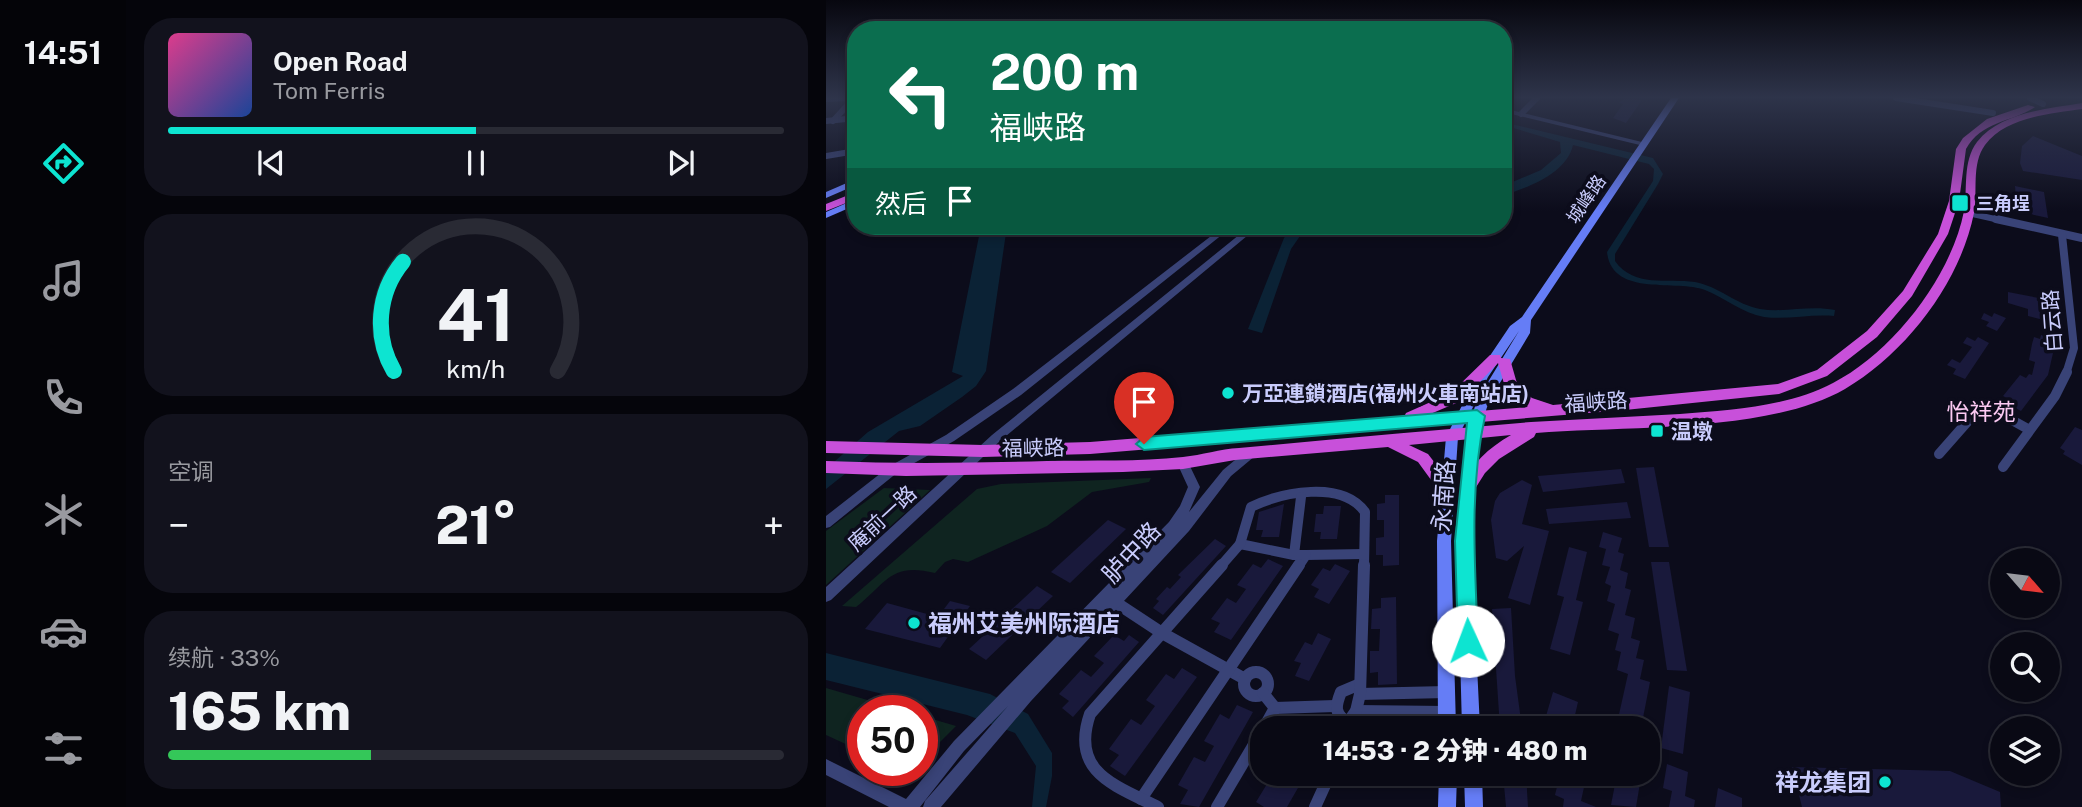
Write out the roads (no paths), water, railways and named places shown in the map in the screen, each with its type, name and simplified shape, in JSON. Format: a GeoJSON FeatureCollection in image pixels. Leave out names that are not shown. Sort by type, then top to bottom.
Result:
{"type":"FeatureCollection","features":[{"type":"Feature","properties":{"kind":"highway","name":"福峡路"},"geometry":{"type":"LineString","coordinates":[[830,447],[983,451],[1090,448],[1576,409],[1744,394],[1779,388],[1822,373],[1872,334],[1908,293],[1943,234],[1951,208],[1960,154],[1966,140],[1971,136]]}},
{"type":"Feature","properties":{"kind":"highway","name":"福峡路"},"geometry":{"type":"LineString","coordinates":[[826,467],[894,469],[1183,463],[1251,453],[1765,408],[1804,400],[1838,386],[1887,348],[1922,308],[1954,257],[1968,213],[1976,153],[1990,136]]}},
{"type":"Feature","properties":{"kind":"highway"},"geometry":{"type":"LineString","coordinates":[[826,202],[847,193]]}},
{"type":"Feature","properties":{"kind":"highway"},"geometry":{"type":"LineString","coordinates":[[826,208],[847,199]]}},
{"type":"Feature","properties":{"kind":"highway"},"geometry":{"type":"LineString","coordinates":[[1385,425],[1434,408],[1456,397],[1500,360],[1508,381],[1518,396],[1559,410]]}},
{"type":"Feature","properties":{"kind":"highway"},"geometry":{"type":"LineString","coordinates":[[1576,409],[1581,424]]}},
{"type":"Feature","properties":{"kind":"highway"},"geometry":{"type":"LineString","coordinates":[[1468,487],[1480,464],[1490,454],[1520,437],[1553,426]]}},
{"type":"Feature","properties":{"kind":"highway"},"geometry":{"type":"LineString","coordinates":[[1360,427],[1360,444]]}},
{"type":"Feature","properties":{"kind":"highway"},"geometry":{"type":"LineString","coordinates":[[1382,443],[1400,446],[1423,458],[1447,490]]}},
{"type":"Feature","properties":{"kind":"main road","name":"城峰路"},"geometry":{"type":"LineString","coordinates":[[1447,716],[1444,541],[1452,437],[1460,418],[1500,360],[1524,332],[1526,320],[1650,136]]}},
{"type":"Feature","properties":{"kind":"main road"},"geometry":{"type":"LineString","coordinates":[[826,195],[847,186]]}},
{"type":"Feature","properties":{"kind":"main road"},"geometry":{"type":"LineString","coordinates":[[826,215],[847,206]]}},
{"type":"Feature","properties":{"kind":"main road","name":"城峰路"},"geometry":{"type":"LineString","coordinates":[[1472,435],[1489,377]]}},
{"type":"Feature","properties":{"kind":"main road","name":"永南路"},"geometry":{"type":"LineString","coordinates":[[1471,716],[1464,541],[1472,435]]}},
{"type":"Feature","properties":{"kind":"main road"},"geometry":{"type":"LineString","coordinates":[[1447,786],[1447,807]]}},
{"type":"Feature","properties":{"kind":"main road"},"geometry":{"type":"LineString","coordinates":[[1473,786],[1474,807]]}},
{"type":"Feature","properties":{"kind":"street"},"geometry":{"type":"LineString","coordinates":[[1610,136],[1644,144]]}},
{"type":"Feature","properties":{"kind":"street"},"geometry":{"type":"LineString","coordinates":[[826,156],[847,152]]}},
{"type":"Feature","properties":{"kind":"street"},"geometry":{"type":"LineString","coordinates":[[1968,213],[2082,239]]}},
{"type":"Feature","properties":{"kind":"street"},"geometry":{"type":"LineString","coordinates":[[826,523],[894,469],[1017,392],[1218,235]]}},
{"type":"Feature","properties":{"kind":"street","name":"庵前一路"},"geometry":{"type":"LineString","coordinates":[[826,596],[983,451],[1244,235]]}},
{"type":"Feature","properties":{"kind":"street","name":"白云路"},"geometry":{"type":"LineString","coordinates":[[2003,467],[2028,429],[2059,393],[2072,361],[2074,348],[2062,236]]}},
{"type":"Feature","properties":{"kind":"street"},"geometry":{"type":"LineString","coordinates":[[1939,454],[1983,404],[2028,429]]}},
{"type":"Feature","properties":{"kind":"street","name":"胪中路"},"geometry":{"type":"LineString","coordinates":[[931,807],[995,730],[1185,527],[1227,473],[1251,453]]}},
{"type":"Feature","properties":{"kind":"street","name":"胪中路"},"geometry":{"type":"LineString","coordinates":[[908,807],[1006,695],[1152,549],[1185,509],[1194,487],[1183,463]]}},
{"type":"Feature","properties":{"kind":"street"},"geometry":{"type":"LineString","coordinates":[[1158,807],[1093,770],[1085,755],[1083,727],[1090,714],[1240,544],[1251,507],[1262,500],[1340,493],[1359,503],[1365,512],[1360,689],[1352,716]]}},
{"type":"Feature","properties":{"kind":"street"},"geometry":{"type":"LineString","coordinates":[[1141,799],[1228,670],[1300,555],[1301,497]]}},
{"type":"Feature","properties":{"kind":"street"},"geometry":{"type":"LineString","coordinates":[[1240,544],[1300,555],[1364,554]]}},
{"type":"Feature","properties":{"kind":"street"},"geometry":{"type":"LineString","coordinates":[[1115,602],[1162,633],[1245,679]]}},
{"type":"Feature","properties":{"kind":"street"},"geometry":{"type":"LineString","coordinates":[[1255,672],[1266,674],[1268,685],[1263,693],[1247,695],[1243,688],[1245,679],[1255,672]]}},
{"type":"Feature","properties":{"kind":"street"},"geometry":{"type":"LineString","coordinates":[[1338,716],[1335,706],[1341,692],[1360,689],[1446,692]]}},
{"type":"Feature","properties":{"kind":"street"},"geometry":{"type":"LineString","coordinates":[[1263,693],[1275,708]]}},
{"type":"Feature","properties":{"kind":"street"},"geometry":{"type":"LineString","coordinates":[[1275,708],[1335,706]]}},
{"type":"Feature","properties":{"kind":"street"},"geometry":{"type":"LineString","coordinates":[[1271,716],[1275,708]]}},
{"type":"Feature","properties":{"kind":"street"},"geometry":{"type":"LineString","coordinates":[[1356,711],[1407,716]]}},
{"type":"Feature","properties":{"kind":"street"},"geometry":{"type":"LineString","coordinates":[[1217,807],[1250,752]]}},
{"type":"Feature","properties":{"kind":"street"},"geometry":{"type":"LineString","coordinates":[[826,767],[908,807]]}},
{"type":"Feature","properties":{"kind":"street"},"geometry":{"type":"LineString","coordinates":[[1315,807],[1325,786]]}},
{"type":"Feature","properties":{"kind":"water"},"geometry":{"type":"Polygon","coordinates":[[[1539,136],[1560,136],[1653,158],[1663,174],[1615,254],[1615,261],[1632,275],[1652,280],[1703,284],[1743,304],[1760,309],[1825,309],[1835,310],[1834,316],[1764,317],[1748,312],[1705,290],[1647,284],[1620,276],[1611,266],[1607,252],[1653,181],[1654,169],[1649,164],[1573,145],[1563,164],[1555,171],[1512,192],[1512,182],[1541,170],[1561,153],[1560,142],[1539,136]]]}},
{"type":"Feature","properties":{"kind":"water"},"geometry":{"type":"Polygon","coordinates":[[[979,235],[1006,235],[986,371],[976,386],[920,426],[899,431],[826,489],[826,469],[868,432],[963,376],[952,372],[979,235]]]}},
{"type":"Feature","properties":{"kind":"water"},"geometry":{"type":"Polygon","coordinates":[[[1286,235],[1301,235],[1291,249],[1262,333],[1248,329],[1286,235]]]}},
{"type":"Feature","properties":{"kind":"water"},"geometry":{"type":"Polygon","coordinates":[[[826,653],[990,694],[1028,714],[1052,753],[1052,776],[1046,807],[1032,807],[1036,766],[1015,733],[967,715],[938,708],[938,695],[886,695],[826,680],[826,653]]]}},
{"type":"Feature","properties":{"kind":"place","name":"三角埕"},"geometry":{"type":"Point","coordinates":[1960,203]}},
{"type":"Feature","properties":{"kind":"place","name":"万亞連鎖酒店(福州火車南站店)"},"geometry":{"type":"Point","coordinates":[1228,393]}},
{"type":"Feature","properties":{"kind":"place","name":"温墩"},"geometry":{"type":"Point","coordinates":[1657,431]}},
{"type":"Feature","properties":{"kind":"place","name":"福州艾美州际酒店"},"geometry":{"type":"Point","coordinates":[914,623]}},
{"type":"Feature","properties":{"kind":"place","name":"祥龙集团"},"geometry":{"type":"Point","coordinates":[1885,782]}},
{"type":"Feature","properties":{"kind":"district","name":"怡祥苑"},"geometry":{"type":"Point","coordinates":[1981,411]}}]}
